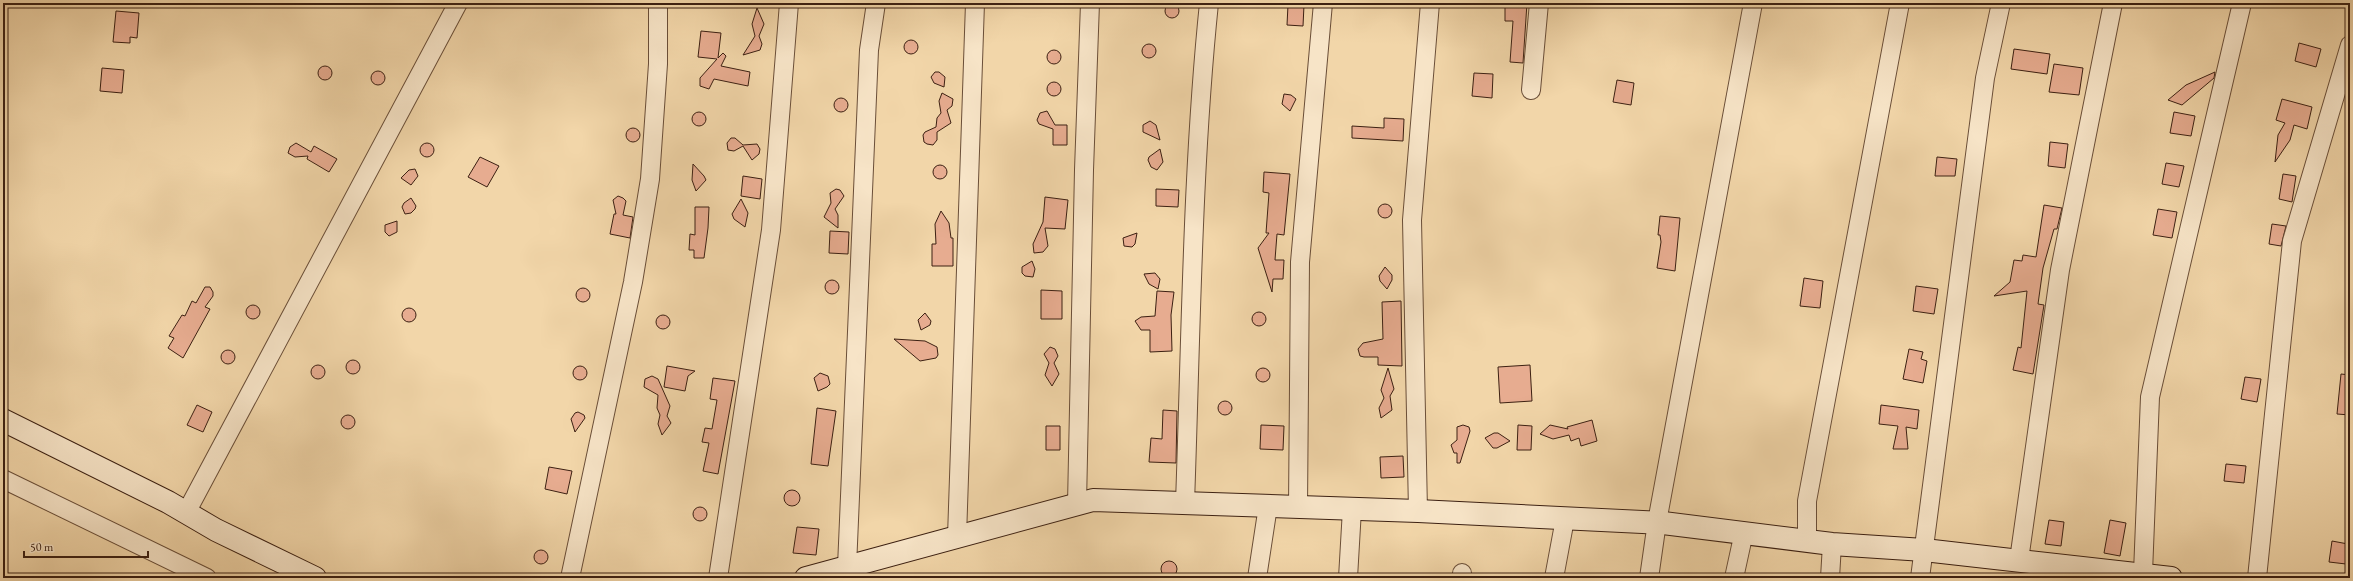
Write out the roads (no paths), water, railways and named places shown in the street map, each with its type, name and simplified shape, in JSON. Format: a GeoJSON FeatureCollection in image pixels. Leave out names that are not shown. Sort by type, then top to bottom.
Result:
{"type":"FeatureCollection","features":[{"type":"Feature","properties":{"kind":"street"},"geometry":{"type":"LineString","coordinates":[[186,513],[458,3]]}},
{"type":"Feature","properties":{"kind":"street"},"geometry":{"type":"LineString","coordinates":[[658,3],[658,64]]}},
{"type":"Feature","properties":{"kind":"street"},"geometry":{"type":"LineString","coordinates":[[570,578],[633,282],[650,179],[658,64],[666,3]]}},
{"type":"Feature","properties":{"kind":"street"},"geometry":{"type":"LineString","coordinates":[[718,578],[771,230],[790,3]]}},
{"type":"Feature","properties":{"kind":"street"},"geometry":{"type":"LineString","coordinates":[[847,567],[869,50],[876,3]]}},
{"type":"Feature","properties":{"kind":"street"},"geometry":{"type":"LineString","coordinates":[[957,537],[974,3]]}},
{"type":"Feature","properties":{"kind":"street"},"geometry":{"type":"LineString","coordinates":[[1077,504],[1084,170],[1090,3]]}},
{"type":"Feature","properties":{"kind":"street"},"geometry":{"type":"LineString","coordinates":[[1185,503],[1193,271],[1209,3]]}},
{"type":"Feature","properties":{"kind":"street"},"geometry":{"type":"LineString","coordinates":[[1298,507],[1300,262],[1323,3]]}},
{"type":"Feature","properties":{"kind":"street"},"geometry":{"type":"LineString","coordinates":[[1418,511],[1412,220],[1430,3]]}},
{"type":"Feature","properties":{"kind":"street"},"geometry":{"type":"LineString","coordinates":[[1531,90],[1539,3]]}},
{"type":"Feature","properties":{"kind":"street"},"geometry":{"type":"LineString","coordinates":[[1649,578],[1657,522],[1753,3]]}},
{"type":"Feature","properties":{"kind":"street"},"geometry":{"type":"LineString","coordinates":[[1806,540],[1807,501],[1900,3]]}},
{"type":"Feature","properties":{"kind":"street"},"geometry":{"type":"LineString","coordinates":[[1920,578],[1985,78],[2001,3]]}},
{"type":"Feature","properties":{"kind":"street"},"geometry":{"type":"LineString","coordinates":[[2019,560],[2060,270],[2113,3]]}},
{"type":"Feature","properties":{"kind":"street"},"geometry":{"type":"LineString","coordinates":[[2144,573],[2150,397],[2242,3]]}},
{"type":"Feature","properties":{"kind":"street"},"geometry":{"type":"LineString","coordinates":[[2258,578],[2292,241],[2350,45]]}},
{"type":"Feature","properties":{"kind":"street"},"geometry":{"type":"LineString","coordinates":[[3,420],[76,454],[216,530],[315,578]]}},
{"type":"Feature","properties":{"kind":"street"},"geometry":{"type":"LineString","coordinates":[[3,479],[207,578]]}},
{"type":"Feature","properties":{"kind":"street"},"geometry":{"type":"LineString","coordinates":[[806,578],[1094,500],[1352,510],[1418,511],[1565,519],[1657,522],[1832,544],[1924,550],[2144,573],[2168,578]]}},
{"type":"Feature","properties":{"kind":"street"},"geometry":{"type":"LineString","coordinates":[[1257,578],[1268,506]]}},
{"type":"Feature","properties":{"kind":"street"},"geometry":{"type":"LineString","coordinates":[[1348,578],[1352,510]]}},
{"type":"Feature","properties":{"kind":"street"},"geometry":{"type":"LineString","coordinates":[[1554,578],[1565,519]]}},
{"type":"Feature","properties":{"kind":"street"},"geometry":{"type":"LineString","coordinates":[[1734,578],[1744,532]]}},
{"type":"Feature","properties":{"kind":"street"},"geometry":{"type":"LineString","coordinates":[[1830,578],[1832,544]]}}]}
